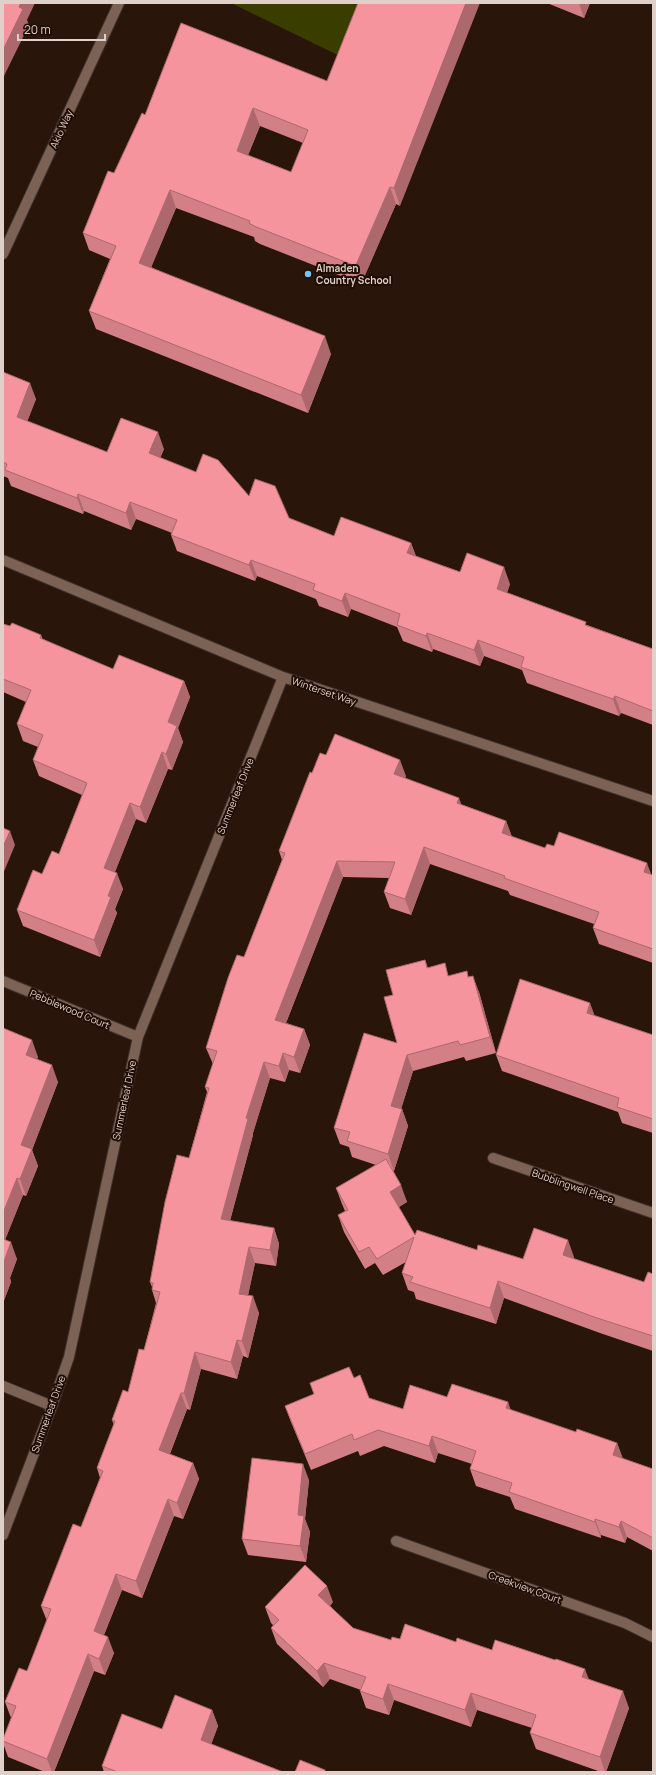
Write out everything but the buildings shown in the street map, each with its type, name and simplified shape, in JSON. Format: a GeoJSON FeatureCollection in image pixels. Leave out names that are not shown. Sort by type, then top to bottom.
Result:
{"type":"FeatureCollection","features":[{"type":"Feature","properties":{"kind":"street","name":"Akio Way"},"geometry":{"type":"LineString","coordinates":[[3,254],[119,3]]}},
{"type":"Feature","properties":{"kind":"street","name":"Winterset Way"},"geometry":{"type":"LineString","coordinates":[[3,560],[283,677],[653,801]]}},
{"type":"Feature","properties":{"kind":"street","name":"Summerleaf Drive"},"geometry":{"type":"LineString","coordinates":[[3,1534],[69,1357],[138,1037],[283,677]]}},
{"type":"Feature","properties":{"kind":"street","name":"Pebblewood Court"},"geometry":{"type":"LineString","coordinates":[[3,981],[138,1037]]}},
{"type":"Feature","properties":{"kind":"street","name":"Bubblingwell Place"},"geometry":{"type":"LineString","coordinates":[[493,1158],[653,1213]]}},
{"type":"Feature","properties":{"kind":"street"},"geometry":{"type":"LineString","coordinates":[[3,1386],[52,1406]]}},
{"type":"Feature","properties":{"kind":"street","name":"Creekview Court"},"geometry":{"type":"LineString","coordinates":[[396,1541],[624,1623],[653,1637]]}},
{"type":"Feature","properties":{"kind":"shaded area"},"geometry":{"type":"Polygon","coordinates":[[[231,3],[371,3],[348,60],[231,3]]]}},
{"type":"Feature","properties":{"kind":"place","name":"Almaden Country School"},"geometry":{"type":"Point","coordinates":[308,274]}}]}
